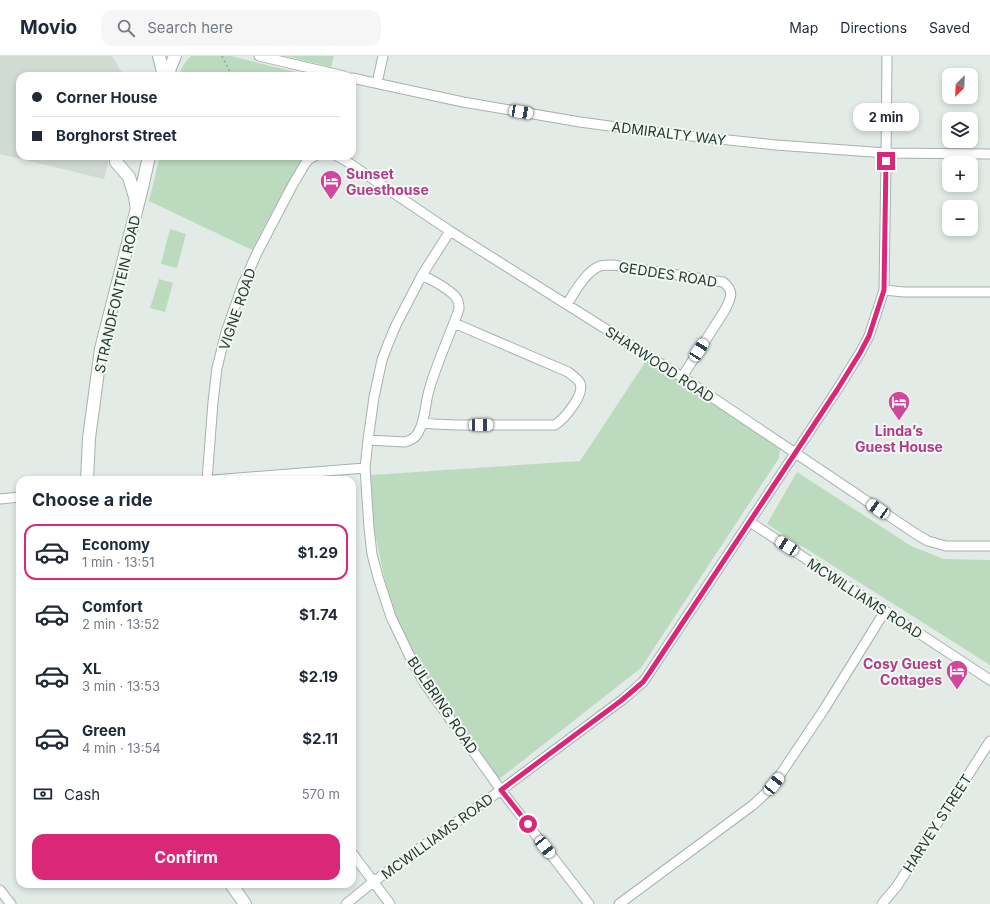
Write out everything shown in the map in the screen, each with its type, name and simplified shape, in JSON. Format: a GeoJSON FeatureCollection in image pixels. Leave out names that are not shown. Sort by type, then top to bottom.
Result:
{"type":"FeatureCollection","features":[{"type":"Feature","properties":{"kind":"main road"},"geometry":{"type":"LineString","coordinates":[[158,56],[166,72]]}},
{"type":"Feature","properties":{"kind":"main road"},"geometry":{"type":"LineString","coordinates":[[167,72],[170,56]]}},
{"type":"Feature","properties":{"kind":"main road"},"geometry":{"type":"LineString","coordinates":[[168,72],[176,56]]}},
{"type":"Feature","properties":{"kind":"main road","name":"STRANDFONTEIN ROAD"},"geometry":{"type":"LineString","coordinates":[[87,476],[89,438],[101,349],[148,160]]}},
{"type":"Feature","properties":{"kind":"main road"},"geometry":{"type":"LineString","coordinates":[[116,162],[129,177],[135,197],[136,210]]}},
{"type":"Feature","properties":{"kind":"main road"},"geometry":{"type":"LineString","coordinates":[[234,888],[245,904]]}},
{"type":"Feature","properties":{"kind":"street"},"geometry":{"type":"LineString","coordinates":[[259,56],[327,72]]}},
{"type":"Feature","properties":{"kind":"street"},"geometry":{"type":"LineString","coordinates":[[377,83],[383,56]]}},
{"type":"Feature","properties":{"kind":"street"},"geometry":{"type":"LineString","coordinates":[[750,522],[860,353],[869,336],[884,290],[887,56]]}},
{"type":"Feature","properties":{"kind":"street","name":"ADMIRALTY WAY"},"geometry":{"type":"LineString","coordinates":[[356,79],[463,102],[580,122],[653,132],[776,145],[886,153],[990,154]]}},
{"type":"Feature","properties":{"kind":"street","name":"VIGNE ROAD"},"geometry":{"type":"LineString","coordinates":[[207,476],[213,402],[218,368],[226,332],[243,284],[260,246],[295,180],[308,160]]}},
{"type":"Feature","properties":{"kind":"street","name":"SHARWOOD ROAD"},"geometry":{"type":"LineString","coordinates":[[344,160],[450,231],[682,377],[916,534],[928,541],[946,546],[990,546]]}},
{"type":"Feature","properties":{"kind":"street","name":"BULBRING ROAD"},"geometry":{"type":"LineString","coordinates":[[450,231],[422,275],[396,325],[382,360],[374,397],[365,468],[372,554],[391,617],[414,665],[425,684],[501,790],[589,904]]}},
{"type":"Feature","properties":{"kind":"street","name":"GEDDES ROAD"},"geometry":{"type":"LineString","coordinates":[[567,304],[588,275],[595,269],[602,266],[613,265],[723,282],[728,286],[731,296],[726,310],[682,377]]}},
{"type":"Feature","properties":{"kind":"street"},"geometry":{"type":"LineString","coordinates":[[368,440],[409,441],[419,432],[422,423],[430,388],[459,309],[459,303],[457,298],[452,293],[422,275]]}},
{"type":"Feature","properties":{"kind":"street"},"geometry":{"type":"LineString","coordinates":[[884,290],[904,292],[990,292]]}},
{"type":"Feature","properties":{"kind":"street"},"geometry":{"type":"LineString","coordinates":[[422,423],[455,425],[555,425],[564,417],[579,396],[581,386],[579,382],[568,372],[454,323]]}},
{"type":"Feature","properties":{"kind":"street"},"geometry":{"type":"LineString","coordinates":[[263,476],[365,468]]}},
{"type":"Feature","properties":{"kind":"street"},"geometry":{"type":"LineString","coordinates":[[0,500],[16,498]]}},
{"type":"Feature","properties":{"kind":"street","name":"MCWILLIAMS ROAD"},"geometry":{"type":"LineString","coordinates":[[346,904],[622,700],[643,682],[750,522],[990,680]]}},
{"type":"Feature","properties":{"kind":"street"},"geometry":{"type":"LineString","coordinates":[[619,904],[753,805],[767,792],[823,711],[885,611]]}},
{"type":"Feature","properties":{"kind":"street","name":"HARVEY STREET"},"geometry":{"type":"LineString","coordinates":[[882,904],[897,886],[990,740]]}},
{"type":"Feature","properties":{"kind":"street"},"geometry":{"type":"LineString","coordinates":[[356,858],[390,904]]}},
{"type":"Feature","properties":{"kind":"street"},"geometry":{"type":"LineString","coordinates":[[0,890],[11,904]]}},
{"type":"Feature","properties":{"kind":"path"},"geometry":{"type":"LineString","coordinates":[[222,56],[230,72]]}},
{"type":"Feature","properties":{"kind":"shaded area"},"geometry":{"type":"Polygon","coordinates":[[[0,56],[112,56],[122,72],[16,72],[16,158],[0,154],[0,56]]]}},
{"type":"Feature","properties":{"kind":"shaded area"},"geometry":{"type":"Polygon","coordinates":[[[25,160],[109,160],[104,179],[25,160]]]}},
{"type":"Feature","properties":{"kind":"green space"},"geometry":{"type":"Polygon","coordinates":[[[191,56],[231,56],[295,72],[180,72],[191,56]]]}},
{"type":"Feature","properties":{"kind":"green space"},"geometry":{"type":"Polygon","coordinates":[[[286,56],[334,56],[331,67],[286,56]]]}},
{"type":"Feature","properties":{"kind":"green space"},"geometry":{"type":"Polygon","coordinates":[[[159,160],[304,160],[280,197],[252,250],[149,201],[159,160]]]}},
{"type":"Feature","properties":{"kind":"green space"},"geometry":{"type":"Polygon","coordinates":[[[170,229],[186,234],[177,268],[161,264],[170,229]]]}},
{"type":"Feature","properties":{"kind":"green space"},"geometry":{"type":"Polygon","coordinates":[[[159,279],[173,283],[165,312],[150,308],[159,279]]]}},
{"type":"Feature","properties":{"kind":"green space"},"geometry":{"type":"Polygon","coordinates":[[[648,358],[776,441],[780,448],[779,458],[641,668],[498,780],[425,674],[397,618],[386,585],[373,524],[371,475],[580,461],[648,358]]]}},
{"type":"Feature","properties":{"kind":"green space"},"geometry":{"type":"Polygon","coordinates":[[[797,472],[911,546],[944,559],[990,560],[990,665],[767,524],[797,472]]]}},
{"type":"Feature","properties":{"kind":"place","name":"Sunset Guesthouse"},"geometry":{"type":"Point","coordinates":[331,200]}},
{"type":"Feature","properties":{"kind":"place","name":"Linda’s Guest House"},"geometry":{"type":"Point","coordinates":[899,422]}},
{"type":"Feature","properties":{"kind":"place","name":"Cosy Guest Cottages"},"geometry":{"type":"Point","coordinates":[957,690]}},
{"type":"Feature","properties":{"kind":"route"},"geometry":{"type":"LineString","coordinates":[[528,824],[501,790],[622,700],[643,682],[860,353],[869,336],[884,290],[886,161]]}}]}
